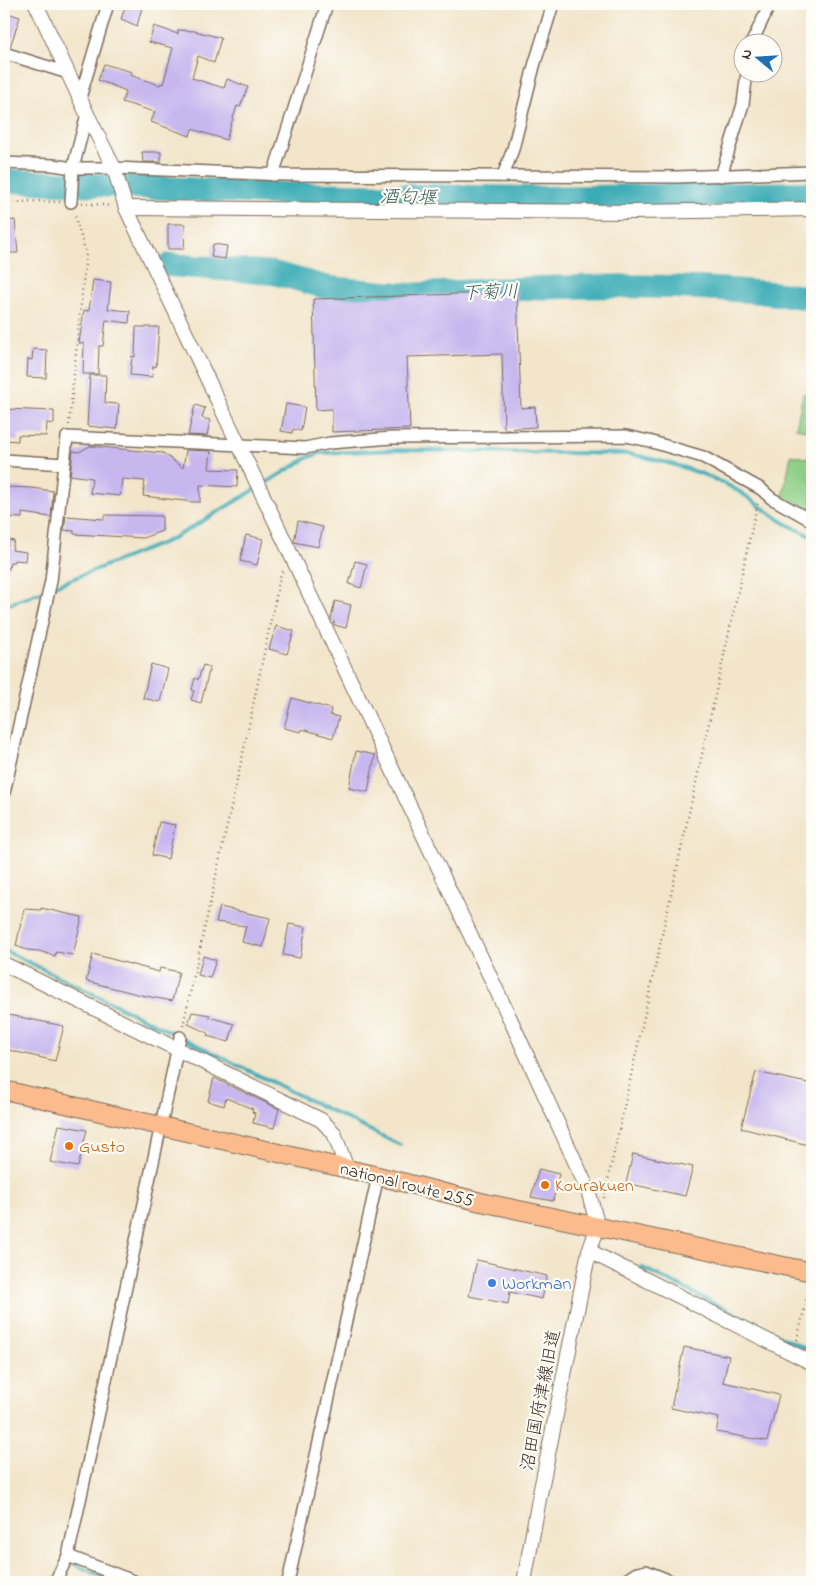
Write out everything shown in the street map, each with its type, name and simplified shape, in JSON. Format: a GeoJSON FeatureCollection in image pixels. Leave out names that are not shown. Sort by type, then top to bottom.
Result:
{"type":"FeatureCollection","features":[{"type":"Feature","properties":{"kind":"highway","name":"national route 255"},"geometry":{"type":"LineString","coordinates":[[4,1090],[811,1278]]}},
{"type":"Feature","properties":{"kind":"street"},"geometry":{"type":"LineString","coordinates":[[36,4],[114,169],[126,208],[295,562],[560,1128],[588,1190],[598,1227]]}},
{"type":"Feature","properties":{"kind":"street"},"geometry":{"type":"LineString","coordinates":[[80,98],[108,4]]}},
{"type":"Feature","properties":{"kind":"street"},"geometry":{"type":"LineString","coordinates":[[272,175],[327,4]]}},
{"type":"Feature","properties":{"kind":"street"},"geometry":{"type":"LineString","coordinates":[[504,176],[553,4]]}},
{"type":"Feature","properties":{"kind":"street"},"geometry":{"type":"LineString","coordinates":[[757,32],[770,4]]}},
{"type":"Feature","properties":{"kind":"street"},"geometry":{"type":"LineString","coordinates":[[4,53],[68,73]]}},
{"type":"Feature","properties":{"kind":"street"},"geometry":{"type":"LineString","coordinates":[[721,176],[743,104],[745,82]]}},
{"type":"Feature","properties":{"kind":"street"},"geometry":{"type":"LineString","coordinates":[[71,202],[73,168],[87,114]]}},
{"type":"Feature","properties":{"kind":"street"},"geometry":{"type":"LineString","coordinates":[[4,163],[53,165],[73,168],[272,175],[721,176],[812,172]]}},
{"type":"Feature","properties":{"kind":"street"},"geometry":{"type":"LineString","coordinates":[[126,208],[623,212],[812,209]]}},
{"type":"Feature","properties":{"kind":"street"},"geometry":{"type":"LineString","coordinates":[[4,793],[51,581],[67,437],[304,448],[348,441],[392,438],[626,436],[649,441],[703,458],[760,489],[771,498],[812,521]]}},
{"type":"Feature","properties":{"kind":"street"},"geometry":{"type":"LineString","coordinates":[[4,460],[64,464]]}},
{"type":"Feature","properties":{"kind":"street"},"geometry":{"type":"LineString","coordinates":[[4,964],[179,1045],[321,1120],[334,1133],[347,1169]]}},
{"type":"Feature","properties":{"kind":"street"},"geometry":{"type":"LineString","coordinates":[[55,1582],[68,1556],[179,1045]]}},
{"type":"Feature","properties":{"kind":"street"},"geometry":{"type":"LineString","coordinates":[[288,1582],[378,1176]]}},
{"type":"Feature","properties":{"kind":"street","name":"沼田国府津線旧道"},"geometry":{"type":"LineString","coordinates":[[524,1582],[589,1251],[598,1227]]}},
{"type":"Feature","properties":{"kind":"street"},"geometry":{"type":"LineString","coordinates":[[589,1251],[812,1363]]}},
{"type":"Feature","properties":{"kind":"street"},"geometry":{"type":"LineString","coordinates":[[68,1556],[136,1582]]}},
{"type":"Feature","properties":{"kind":"street"},"geometry":{"type":"LineString","coordinates":[[623,1582],[646,1571],[673,1582]]}},
{"type":"Feature","properties":{"kind":"path"},"geometry":{"type":"LineString","coordinates":[[4,204],[30,201],[71,202],[126,208]]}},
{"type":"Feature","properties":{"kind":"path"},"geometry":{"type":"LineString","coordinates":[[67,437],[86,253],[71,202]]}},
{"type":"Feature","properties":{"kind":"path"},"geometry":{"type":"LineString","coordinates":[[604,1198],[760,489]]}},
{"type":"Feature","properties":{"kind":"path"},"geometry":{"type":"LineString","coordinates":[[179,1045],[281,573],[295,562]]}},
{"type":"Feature","properties":{"kind":"path"},"geometry":{"type":"LineString","coordinates":[[797,1339],[811,1278]]}},
{"type":"Feature","properties":{"kind":"green space"},"geometry":{"type":"Polygon","coordinates":[[[812,393],[812,432],[796,428],[803,394],[812,393]]]}},
{"type":"Feature","properties":{"kind":"green space"},"geometry":{"type":"Polygon","coordinates":[[[791,455],[812,459],[812,516],[782,501],[791,455]]]}},
{"type":"Feature","properties":{"kind":"building"},"geometry":{"type":"Polygon","coordinates":[[[126,4],[143,4],[137,26],[121,19],[126,4]]]}},
{"type":"Feature","properties":{"kind":"building"},"geometry":{"type":"Polygon","coordinates":[[[4,12],[20,17],[10,47],[4,46],[4,12]]]}},
{"type":"Feature","properties":{"kind":"building"},"geometry":{"type":"Polygon","coordinates":[[[154,26],[178,34],[178,30],[195,31],[221,38],[214,63],[198,56],[192,78],[224,88],[227,79],[248,87],[240,107],[237,106],[226,140],[192,129],[190,136],[151,122],[155,112],[122,102],[126,91],[98,80],[104,64],[132,72],[130,75],[160,85],[161,83],[163,84],[173,48],[149,42],[154,26]]]}},
{"type":"Feature","properties":{"kind":"building"},"geometry":{"type":"Polygon","coordinates":[[[142,152],[161,152],[161,162],[143,162],[142,152]]]}},
{"type":"Feature","properties":{"kind":"building"},"geometry":{"type":"Polygon","coordinates":[[[15,220],[18,253],[4,253],[4,221],[15,220]]]}},
{"type":"Feature","properties":{"kind":"building"},"geometry":{"type":"Polygon","coordinates":[[[168,224],[185,224],[184,249],[168,249],[168,224]]]}},
{"type":"Feature","properties":{"kind":"building"},"geometry":{"type":"Polygon","coordinates":[[[213,244],[227,246],[225,259],[211,257],[213,244]]]}},
{"type":"Feature","properties":{"kind":"building"},"geometry":{"type":"Polygon","coordinates":[[[93,280],[111,282],[108,309],[130,311],[129,323],[106,320],[103,346],[99,346],[98,374],[83,374],[84,344],[79,343],[84,310],[89,311],[93,280]]]}},
{"type":"Feature","properties":{"kind":"building"},"geometry":{"type":"Polygon","coordinates":[[[517,292],[521,408],[535,407],[536,427],[504,429],[502,354],[407,357],[410,429],[332,432],[332,409],[316,410],[313,299],[517,292]]]}},
{"type":"Feature","properties":{"kind":"building"},"geometry":{"type":"Polygon","coordinates":[[[136,327],[159,327],[156,367],[153,366],[152,377],[130,375],[132,356],[135,357],[136,327]]]}},
{"type":"Feature","properties":{"kind":"building"},"geometry":{"type":"Polygon","coordinates":[[[33,349],[47,350],[46,378],[27,377],[28,359],[32,360],[33,349]]]}},
{"type":"Feature","properties":{"kind":"building"},"geometry":{"type":"Polygon","coordinates":[[[90,375],[106,375],[105,403],[119,404],[117,429],[87,426],[90,375]]]}},
{"type":"Feature","properties":{"kind":"building"},"geometry":{"type":"Polygon","coordinates":[[[286,404],[305,407],[301,431],[293,429],[292,433],[281,431],[286,404]]]}},
{"type":"Feature","properties":{"kind":"building"},"geometry":{"type":"Polygon","coordinates":[[[195,405],[205,408],[202,418],[210,420],[207,436],[188,435],[195,405]]]}},
{"type":"Feature","properties":{"kind":"building"},"geometry":{"type":"Polygon","coordinates":[[[5,409],[54,411],[54,424],[47,423],[46,436],[18,435],[18,441],[4,440],[5,409]]]}},
{"type":"Feature","properties":{"kind":"building"},"geometry":{"type":"Polygon","coordinates":[[[90,446],[163,453],[183,468],[186,450],[211,451],[209,469],[238,470],[237,487],[200,485],[200,502],[143,496],[145,481],[122,479],[120,496],[90,493],[92,478],[70,475],[73,451],[79,452],[90,446]]]}},
{"type":"Feature","properties":{"kind":"building"},"geometry":{"type":"Polygon","coordinates":[[[4,487],[53,491],[51,517],[22,513],[22,518],[4,517],[4,487]]]}},
{"type":"Feature","properties":{"kind":"building"},"geometry":{"type":"Polygon","coordinates":[[[105,515],[162,516],[162,531],[143,538],[74,534],[74,531],[64,530],[66,516],[104,519],[105,515]]]}},
{"type":"Feature","properties":{"kind":"building"},"geometry":{"type":"Polygon","coordinates":[[[298,521],[323,527],[318,547],[294,542],[298,521]]]}},
{"type":"Feature","properties":{"kind":"building"},"geometry":{"type":"Polygon","coordinates":[[[246,535],[263,539],[257,565],[240,561],[246,535]]]}},
{"type":"Feature","properties":{"kind":"building"},"geometry":{"type":"Polygon","coordinates":[[[4,539],[14,541],[12,550],[26,552],[25,561],[14,560],[14,562],[10,562],[9,569],[4,569],[4,539]]]}},
{"type":"Feature","properties":{"kind":"building"},"geometry":{"type":"Polygon","coordinates":[[[355,561],[367,564],[361,588],[349,584],[355,561]]]}},
{"type":"Feature","properties":{"kind":"building"},"geometry":{"type":"Polygon","coordinates":[[[335,601],[351,605],[346,628],[334,625],[331,619],[335,601]]]}},
{"type":"Feature","properties":{"kind":"building"},"geometry":{"type":"Polygon","coordinates":[[[276,626],[294,631],[287,654],[269,649],[276,626]]]}},
{"type":"Feature","properties":{"kind":"building"},"geometry":{"type":"Polygon","coordinates":[[[151,664],[168,669],[160,702],[143,698],[151,664]]]}},
{"type":"Feature","properties":{"kind":"building"},"geometry":{"type":"Polygon","coordinates":[[[203,665],[210,667],[201,703],[191,700],[195,678],[198,680],[203,665]]]}},
{"type":"Feature","properties":{"kind":"building"},"geometry":{"type":"Polygon","coordinates":[[[292,698],[331,709],[330,715],[339,717],[333,738],[302,729],[301,732],[284,728],[292,698]]]}},
{"type":"Feature","properties":{"kind":"building"},"geometry":{"type":"Polygon","coordinates":[[[356,751],[375,755],[368,792],[349,788],[356,751]]]}},
{"type":"Feature","properties":{"kind":"building"},"geometry":{"type":"Polygon","coordinates":[[[159,822],[175,825],[168,859],[152,855],[159,822]]]}},
{"type":"Feature","properties":{"kind":"building"},"geometry":{"type":"Polygon","coordinates":[[[220,907],[270,918],[263,947],[242,942],[246,926],[216,922],[220,907]]]}},
{"type":"Feature","properties":{"kind":"building"},"geometry":{"type":"Polygon","coordinates":[[[41,908],[82,917],[73,955],[56,952],[55,956],[16,946],[24,909],[41,910],[41,908]]]}},
{"type":"Feature","properties":{"kind":"building"},"geometry":{"type":"Polygon","coordinates":[[[289,924],[306,927],[300,958],[283,955],[289,924]]]}},
{"type":"Feature","properties":{"kind":"building"},"geometry":{"type":"Polygon","coordinates":[[[93,954],[159,972],[160,968],[179,972],[172,1001],[86,981],[93,954]]]}},
{"type":"Feature","properties":{"kind":"building"},"geometry":{"type":"Polygon","coordinates":[[[203,956],[216,960],[210,978],[198,975],[203,956]]]}},
{"type":"Feature","properties":{"kind":"building"},"geometry":{"type":"Polygon","coordinates":[[[192,1012],[210,1015],[209,1017],[234,1024],[229,1042],[207,1036],[208,1033],[188,1024],[192,1012]]]}},
{"type":"Feature","properties":{"kind":"building"},"geometry":{"type":"Polygon","coordinates":[[[4,1014],[64,1026],[55,1061],[4,1049],[4,1014]]]}},
{"type":"Feature","properties":{"kind":"building"},"geometry":{"type":"Polygon","coordinates":[[[756,1072],[812,1084],[812,1146],[741,1128],[756,1072]]]}},
{"type":"Feature","properties":{"kind":"building"},"geometry":{"type":"Polygon","coordinates":[[[214,1078],[279,1109],[274,1128],[253,1123],[255,1113],[252,1112],[253,1109],[226,1098],[224,1106],[208,1101],[214,1078]]]}},
{"type":"Feature","properties":{"kind":"building","name":"Gusto"},"geometry":{"type":"Polygon","coordinates":[[[59,1125],[87,1130],[78,1167],[50,1162],[59,1125]]]}},
{"type":"Feature","properties":{"kind":"building"},"geometry":{"type":"Polygon","coordinates":[[[633,1154],[693,1167],[685,1196],[626,1183],[633,1154]]]}},
{"type":"Feature","properties":{"kind":"building","name":"Kourakuen"},"geometry":{"type":"Polygon","coordinates":[[[539,1169],[559,1174],[553,1201],[531,1197],[539,1169]]]}},
{"type":"Feature","properties":{"kind":"building","name":"Workman"},"geometry":{"type":"Polygon","coordinates":[[[477,1260],[547,1276],[542,1299],[510,1292],[508,1304],[469,1296],[477,1260]]]}},
{"type":"Feature","properties":{"kind":"building"},"geometry":{"type":"Polygon","coordinates":[[[684,1347],[729,1356],[723,1382],[779,1395],[767,1441],[716,1432],[719,1418],[671,1408],[684,1347]]]}},
{"type":"Feature","properties":{"kind":"waterway","name":"酒匂堰"},"geometry":{"type":"LineString","coordinates":[[4,183],[14,181],[289,194],[534,198],[812,193]]}},
{"type":"Feature","properties":{"kind":"waterway","name":"下菊川"},"geometry":{"type":"LineString","coordinates":[[170,265],[274,273],[329,288],[409,295],[611,286],[712,289],[812,298]]}},
{"type":"Feature","properties":{"kind":"waterway"},"geometry":{"type":"LineString","coordinates":[[52,587],[170,540],[309,457],[320,453],[398,450],[630,454],[673,464],[714,479],[740,492],[785,523],[812,537]]}},
{"type":"Feature","properties":{"kind":"waterway"},"geometry":{"type":"LineString","coordinates":[[4,606],[46,590]]}},
{"type":"Feature","properties":{"kind":"waterway"},"geometry":{"type":"LineString","coordinates":[[4,950],[400,1145]]}},
{"type":"Feature","properties":{"kind":"waterway"},"geometry":{"type":"LineString","coordinates":[[641,1267],[812,1352]]}},
{"type":"Feature","properties":{"kind":"waterway"},"geometry":{"type":"LineString","coordinates":[[74,1564],[114,1582]]}},
{"type":"Feature","properties":{"kind":"waterway"},"geometry":{"type":"LineString","coordinates":[[635,1582],[646,1578],[656,1582]]}},
{"type":"Feature","properties":{"kind":"place","name":"Gusto"},"geometry":{"type":"Point","coordinates":[69,1146]}},
{"type":"Feature","properties":{"kind":"place","name":"Kourakuen"},"geometry":{"type":"Point","coordinates":[545,1185]}},
{"type":"Feature","properties":{"kind":"place","name":"Workman"},"geometry":{"type":"Point","coordinates":[492,1283]}}]}
